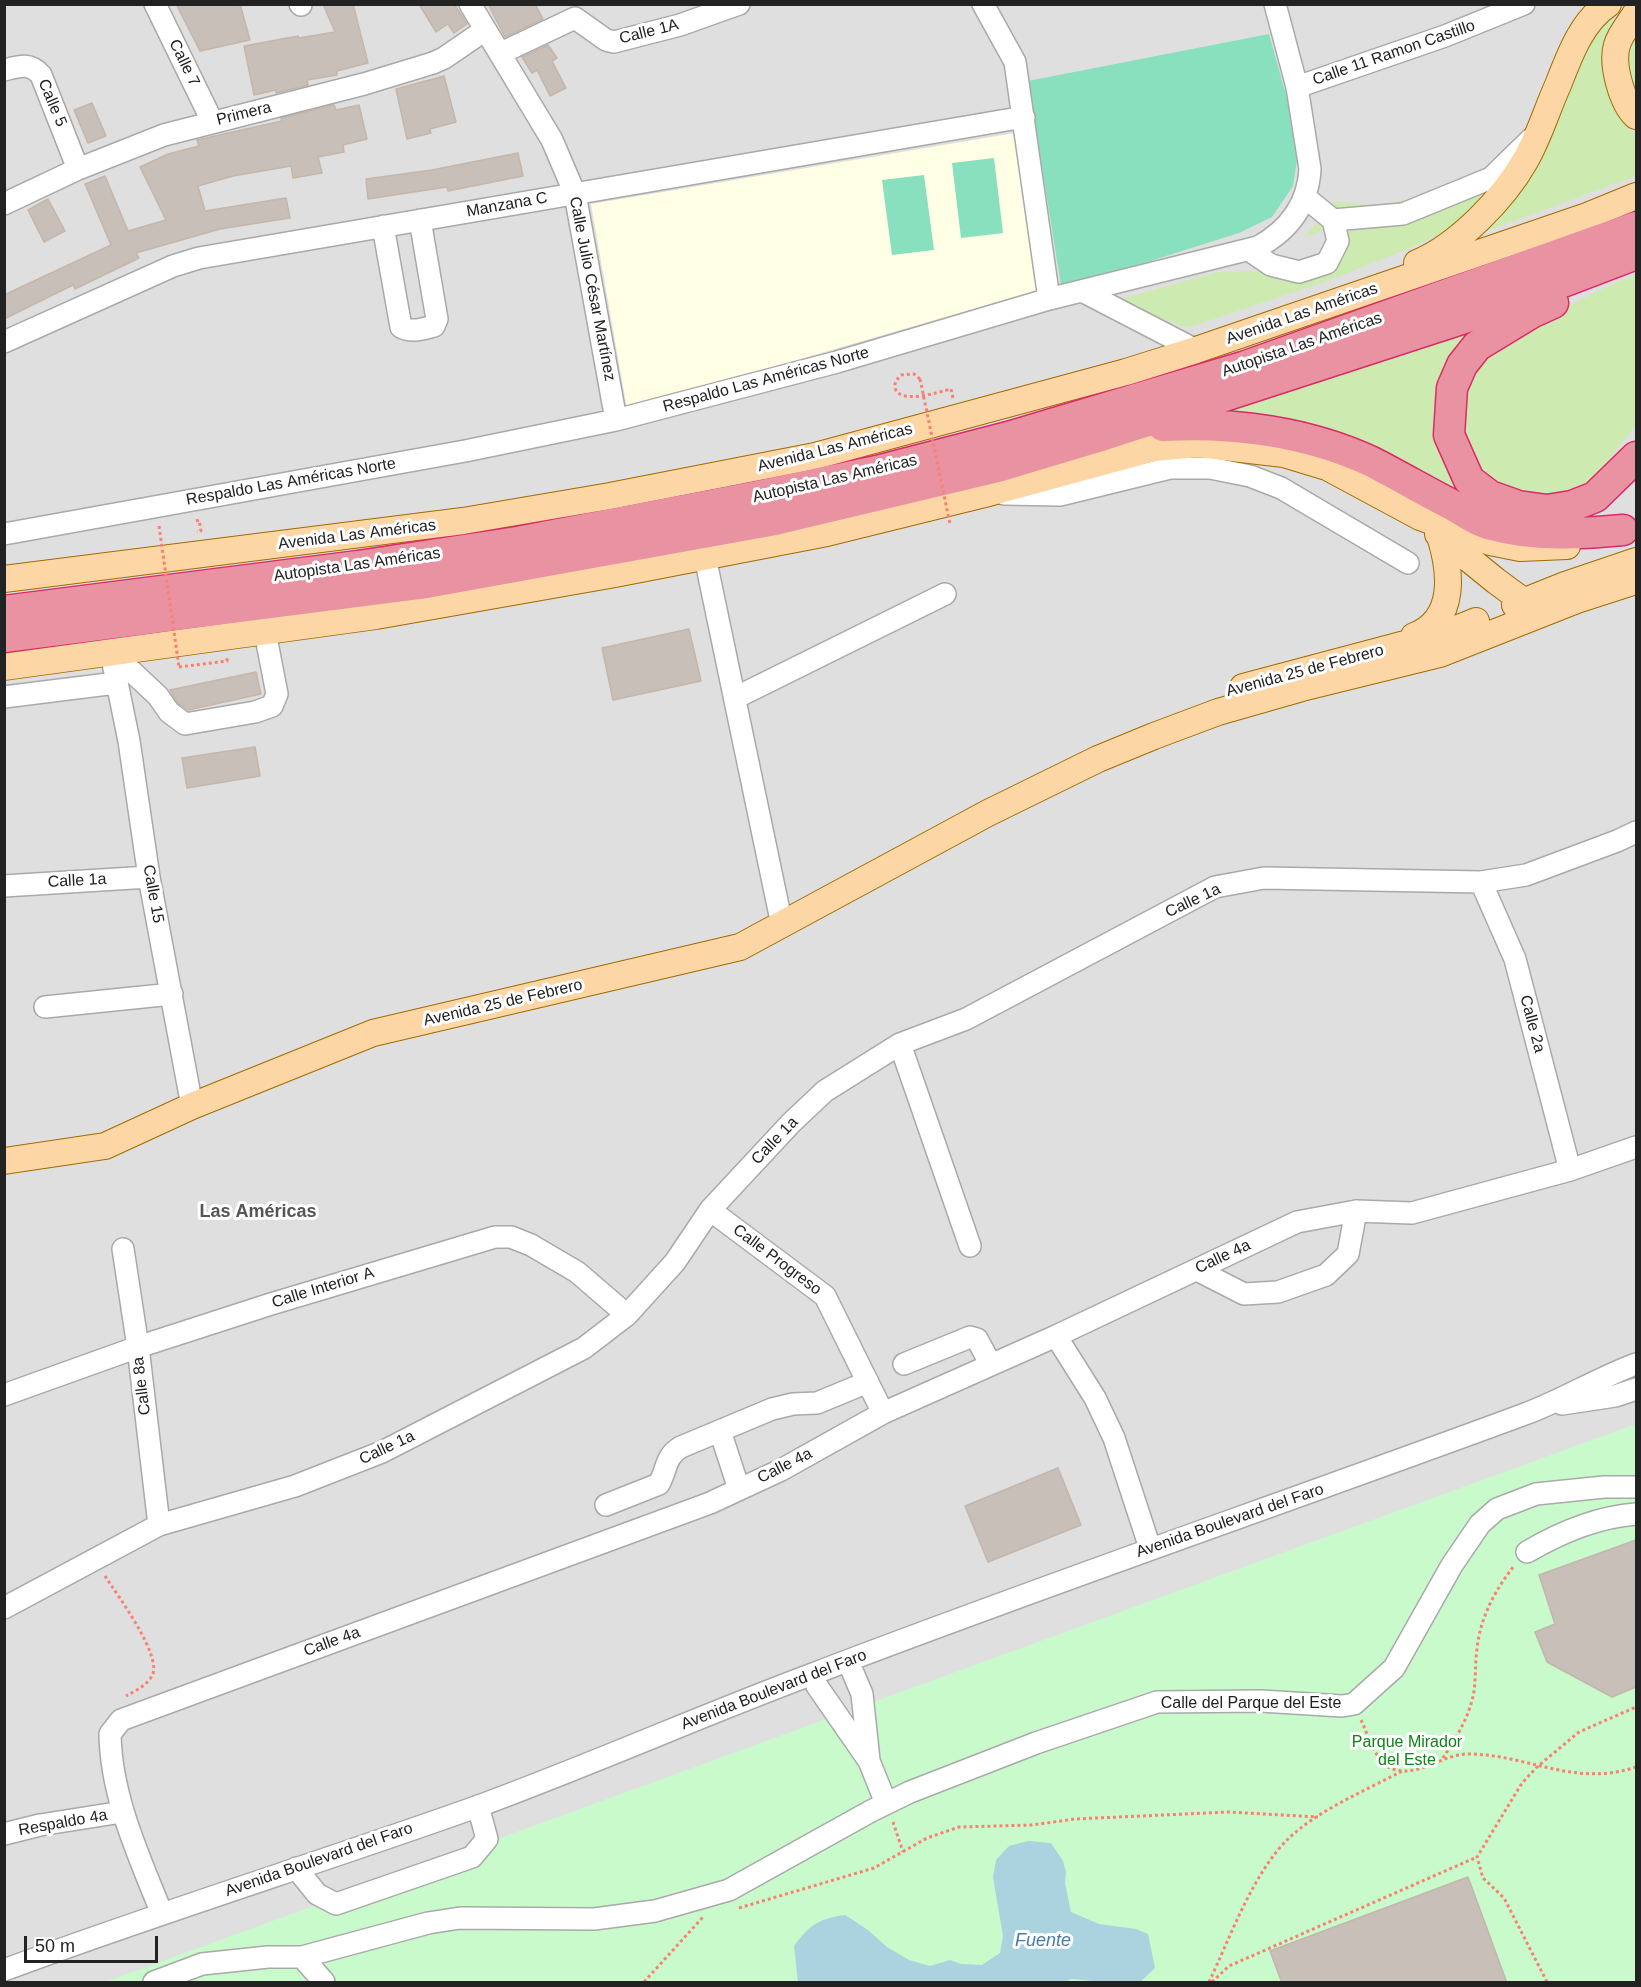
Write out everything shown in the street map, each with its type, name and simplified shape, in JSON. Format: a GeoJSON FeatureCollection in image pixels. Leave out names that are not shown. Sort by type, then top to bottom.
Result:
{"type":"FeatureCollection","features":[{"type":"Feature","properties":{"kind":"highway","name":"Autopista Las Américas"},"geometry":{"type":"LineString","coordinates":[[11,609],[357,566],[517,542],[877,471],[1008,437],[1246,366],[1636,227]]}},
{"type":"Feature","properties":{"kind":"highway","name":"Autopista Las Américas"},"geometry":{"type":"LineString","coordinates":[[4,637],[426,583],[775,519],[998,466],[1098,437],[1489,310],[1636,254]]}},
{"type":"Feature","properties":{"kind":"highway"},"geometry":{"type":"LineString","coordinates":[[1636,264],[1533,312],[1477,346],[1462,365],[1452,388],[1449,435],[1470,480],[1490,496],[1518,506],[1547,510],[1572,506],[1595,497],[1636,457]]}},
{"type":"Feature","properties":{"kind":"highway"},"geometry":{"type":"LineString","coordinates":[[1098,437],[1155,427],[1195,424],[1282,433],[1323,443],[1370,462],[1489,525],[1522,532],[1572,534],[1630,528]]}},
{"type":"Feature","properties":{"kind":"main road"},"geometry":{"type":"LineString","coordinates":[[1274,323],[1424,260],[1455,240],[1494,204],[1526,160],[1576,42],[1601,9],[1608,4]]}},
{"type":"Feature","properties":{"kind":"main road"},"geometry":{"type":"LineString","coordinates":[[1636,13],[1617,45],[1615,64],[1628,108],[1636,116]]}},
{"type":"Feature","properties":{"kind":"main road","name":"Avenida Las Américas"},"geometry":{"type":"LineString","coordinates":[[4,579],[452,523],[610,496],[815,456],[1126,372],[1196,350],[1587,216],[1636,196]]}},
{"type":"Feature","properties":{"kind":"main road"},"geometry":{"type":"LineString","coordinates":[[4,667],[114,668],[265,632],[376,616],[705,557],[827,533],[985,494],[1154,447],[1198,444],[1284,454],[1327,467],[1420,517],[1490,542],[1520,548],[1575,546],[1630,528]]}},
{"type":"Feature","properties":{"kind":"main road"},"geometry":{"type":"LineString","coordinates":[[1420,517],[1440,536],[1533,608]]}},
{"type":"Feature","properties":{"kind":"main road"},"geometry":{"type":"LineString","coordinates":[[1363,654],[1420,634],[1436,622],[1449,592],[1445,553],[1440,536]]}},
{"type":"Feature","properties":{"kind":"main road","name":"Avenida 25 de Febrero"},"geometry":{"type":"LineString","coordinates":[[988,813],[1098,759],[1218,712],[1302,688],[1440,654],[1636,561]]}},
{"type":"Feature","properties":{"kind":"main road","name":"Avenida 25 de Febrero"},"geometry":{"type":"LineString","coordinates":[[4,1161],[105,1146],[192,1106],[373,1033],[740,947],[988,813],[1124,732],[1199,700],[1283,675],[1636,581]]}},
{"type":"Feature","properties":{"kind":"street","name":"Calle 7"},"geometry":{"type":"LineString","coordinates":[[155,4],[212,121]]}},
{"type":"Feature","properties":{"kind":"street","name":"Calle Julio César Martínez"},"geometry":{"type":"LineString","coordinates":[[470,4],[552,140],[575,194],[616,420]]}},
{"type":"Feature","properties":{"kind":"street","name":"Calle 1A"},"geometry":{"type":"LineString","coordinates":[[501,53],[575,18],[606,40],[614,42],[680,25],[739,4]]}},
{"type":"Feature","properties":{"kind":"street"},"geometry":{"type":"LineString","coordinates":[[983,4],[1015,62],[1049,299]]}},
{"type":"Feature","properties":{"kind":"street","name":"Respaldo Las Américas Norte"},"geometry":{"type":"LineString","coordinates":[[4,534],[465,451],[616,420],[837,362],[1049,299],[1249,250],[1266,243],[1297,213],[1306,198],[1310,169],[1297,87],[1275,4]]}},
{"type":"Feature","properties":{"kind":"street","name":"Calle 11 Ramon Castillo"},"geometry":{"type":"LineString","coordinates":[[1297,87],[1445,36],[1524,4]]}},
{"type":"Feature","properties":{"kind":"street","name":"Primera"},"geometry":{"type":"LineString","coordinates":[[4,204],[78,169],[164,135],[364,84],[433,63],[485,30]]}},
{"type":"Feature","properties":{"kind":"street","name":"Calle 5"},"geometry":{"type":"LineString","coordinates":[[4,70],[28,66],[41,75],[78,169]]}},
{"type":"Feature","properties":{"kind":"street","name":"Manzana C"},"geometry":{"type":"LineString","coordinates":[[4,342],[105,295],[185,262],[1024,117]]}},
{"type":"Feature","properties":{"kind":"street"},"geometry":{"type":"LineString","coordinates":[[1333,220],[1403,214],[1491,178],[1537,133]]}},
{"type":"Feature","properties":{"kind":"street"},"geometry":{"type":"LineString","coordinates":[[1249,250],[1271,265],[1299,272],[1327,262],[1338,241],[1333,220],[1306,198]]}},
{"type":"Feature","properties":{"kind":"street"},"geometry":{"type":"LineString","coordinates":[[383,226],[401,327],[406,330],[417,330],[434,326],[436,319],[420,220]]}},
{"type":"Feature","properties":{"kind":"street"},"geometry":{"type":"LineString","coordinates":[[1082,291],[1196,350]]}},
{"type":"Feature","properties":{"kind":"street"},"geometry":{"type":"LineString","coordinates":[[985,494],[1060,495],[1170,468],[1210,468],[1250,476],[1281,488],[1408,563]]}},
{"type":"Feature","properties":{"kind":"street"},"geometry":{"type":"LineString","coordinates":[[705,557],[782,925]]}},
{"type":"Feature","properties":{"kind":"street"},"geometry":{"type":"LineString","coordinates":[[735,698],[945,594]]}},
{"type":"Feature","properties":{"kind":"street"},"geometry":{"type":"LineString","coordinates":[[4,697],[114,668],[128,668],[158,696],[169,712],[185,724],[255,712],[272,706],[277,694],[265,632]]}},
{"type":"Feature","properties":{"kind":"street","name":"Calle 15"},"geometry":{"type":"LineString","coordinates":[[114,668],[129,741],[149,877],[192,1106]]}},
{"type":"Feature","properties":{"kind":"street","name":"Calle 1a"},"geometry":{"type":"LineString","coordinates":[[4,1608],[159,1525],[295,1486],[382,1452],[584,1348],[627,1315],[675,1262],[710,1210],[791,1123],[825,1091],[900,1044],[966,1019],[1215,887],[1264,878],[1481,882],[1526,875],[1627,840],[1636,832]]}},
{"type":"Feature","properties":{"kind":"street","name":"Calle 1a"},"geometry":{"type":"LineString","coordinates":[[4,886],[149,877]]}},
{"type":"Feature","properties":{"kind":"street","name":"Calle 2a"},"geometry":{"type":"LineString","coordinates":[[1481,882],[1515,959],[1570,1170]]}},
{"type":"Feature","properties":{"kind":"street"},"geometry":{"type":"LineString","coordinates":[[45,1007],[172,994]]}},
{"type":"Feature","properties":{"kind":"street"},"geometry":{"type":"LineString","coordinates":[[900,1044],[970,1246]]}},
{"type":"Feature","properties":{"kind":"street","name":"Calle 4a"},"geometry":{"type":"LineString","coordinates":[[121,1720],[710,1503],[781,1470],[883,1413],[1056,1336],[1297,1222],[1356,1211],[1412,1213],[1570,1170],[1636,1147]]}},
{"type":"Feature","properties":{"kind":"street","name":"Calle Progreso"},"geometry":{"type":"LineString","coordinates":[[710,1210],[825,1296],[883,1413]]}},
{"type":"Feature","properties":{"kind":"street"},"geometry":{"type":"LineString","coordinates":[[1197,1270],[1244,1294],[1278,1292],[1326,1275],[1348,1254],[1356,1211]]}},
{"type":"Feature","properties":{"kind":"street","name":"Calle Interior A"},"geometry":{"type":"LineString","coordinates":[[4,1395],[138,1347],[271,1304],[495,1237],[511,1237],[531,1245],[577,1272],[627,1315]]}},
{"type":"Feature","properties":{"kind":"street","name":"Calle 8a"},"geometry":{"type":"LineString","coordinates":[[123,1249],[138,1347],[159,1525]]}},
{"type":"Feature","properties":{"kind":"street"},"geometry":{"type":"LineString","coordinates":[[1056,1336],[1095,1398],[1114,1438],[1150,1548]]}},
{"type":"Feature","properties":{"kind":"street"},"geometry":{"type":"LineString","coordinates":[[904,1364],[970,1337],[977,1339],[991,1365]]}},
{"type":"Feature","properties":{"kind":"street","name":"Avenida Boulevard del Faro"},"geometry":{"type":"LineString","coordinates":[[4,1970],[478,1806],[848,1661],[1150,1548],[1544,1407],[1607,1375],[1636,1364]]}},
{"type":"Feature","properties":{"kind":"street"},"geometry":{"type":"LineString","coordinates":[[606,1506],[659,1484],[666,1462],[673,1452],[772,1409],[793,1404],[817,1403],[868,1382]]}},
{"type":"Feature","properties":{"kind":"street","name":"Avenida Boulevard del Faro"},"geometry":{"type":"LineString","coordinates":[[1544,1407],[1615,1396],[1636,1389]]}},
{"type":"Feature","properties":{"kind":"street"},"geometry":{"type":"LineString","coordinates":[[720,1431],[739,1489]]}},
{"type":"Feature","properties":{"kind":"street","name":"Calle del Parque del Este"},"geometry":{"type":"LineString","coordinates":[[154,1983],[202,1964],[268,1957],[302,1957],[428,1923],[460,1918],[594,1919],[732,1899],[886,1803],[1036,1743],[1156,1702],[1261,1701],[1342,1706],[1354,1704],[1394,1668],[1452,1565],[1480,1524],[1497,1509],[1536,1494],[1604,1487],[1636,1487]]}},
{"type":"Feature","properties":{"kind":"street"},"geometry":{"type":"LineString","coordinates":[[1527,1552],[1557,1535],[1596,1521],[1636,1514]]}},
{"type":"Feature","properties":{"kind":"street"},"geometry":{"type":"LineString","coordinates":[[848,1661],[862,1694],[869,1761]]}},
{"type":"Feature","properties":{"kind":"street"},"geometry":{"type":"LineString","coordinates":[[817,1686],[869,1761],[886,1803]]}},
{"type":"Feature","properties":{"kind":"street"},"geometry":{"type":"LineString","coordinates":[[121,1720],[110,1734],[110,1747],[122,1812],[162,1914]]}},
{"type":"Feature","properties":{"kind":"street"},"geometry":{"type":"LineString","coordinates":[[296,1868],[317,1894],[336,1904],[472,1857],[487,1839],[478,1806]]}},
{"type":"Feature","properties":{"kind":"street","name":"Respaldo 4a"},"geometry":{"type":"LineString","coordinates":[[4,1834],[40,1825],[122,1812]]}},
{"type":"Feature","properties":{"kind":"street"},"geometry":{"type":"LineString","coordinates":[[302,1957],[324,1983]]}},
{"type":"Feature","properties":{"kind":"path"},"geometry":{"type":"LineString","coordinates":[[950,524],[920,379],[914,374],[900,375],[896,380],[895,388],[899,394],[906,397],[951,389]]}},
{"type":"Feature","properties":{"kind":"path"},"geometry":{"type":"LineString","coordinates":[[189,522],[199,520],[201,531],[190,532]]}},
{"type":"Feature","properties":{"kind":"path"},"geometry":{"type":"LineString","coordinates":[[169,525],[159,526],[179,667]]}},
{"type":"Feature","properties":{"kind":"path"},"geometry":{"type":"LineString","coordinates":[[1442,1760],[1461,1731],[1474,1693],[1477,1646],[1485,1614],[1498,1586],[1527,1552]]}},
{"type":"Feature","properties":{"kind":"path"},"geometry":{"type":"LineString","coordinates":[[95,1559],[147,1643],[154,1665],[152,1675],[144,1685],[126,1696],[121,1704],[121,1720]]}},
{"type":"Feature","properties":{"kind":"path"},"geometry":{"type":"LineString","coordinates":[[1354,1704],[1379,1758],[1386,1767],[1402,1772]]}},
{"type":"Feature","properties":{"kind":"path"},"geometry":{"type":"LineString","coordinates":[[1210,1983],[1229,1966],[1477,1857],[1518,1790],[1537,1767],[1579,1732],[1636,1707]]}},
{"type":"Feature","properties":{"kind":"path"},"geometry":{"type":"LineString","coordinates":[[1210,1983],[1242,1911],[1269,1862],[1289,1839],[1318,1817],[1402,1772],[1418,1770],[1464,1754],[1484,1754],[1566,1773],[1628,1770],[1636,1767]]}},
{"type":"Feature","properties":{"kind":"path"},"geometry":{"type":"LineString","coordinates":[[886,1803],[903,1852]]}},
{"type":"Feature","properties":{"kind":"path"},"geometry":{"type":"LineString","coordinates":[[644,1983],[703,1918],[732,1899],[842,1879],[874,1868],[927,1838],[959,1827],[1032,1825],[1075,1819],[1229,1812],[1318,1817]]}},
{"type":"Feature","properties":{"kind":"path"},"geometry":{"type":"LineString","coordinates":[[1477,1857],[1483,1878],[1504,1898],[1547,1983]]}},
{"type":"Feature","properties":{"kind":"path"},"geometry":{"type":"LineString","coordinates":[[703,1918],[713,1915]]}},
{"type":"Feature","properties":{"kind":"shaded area"},"geometry":{"type":"Polygon","coordinates":[[[5,5],[1636,5],[1636,1982],[5,1982],[5,5]]]}},
{"type":"Feature","properties":{"kind":"shaded area"},"geometry":{"type":"Polygon","coordinates":[[[1015,133],[1039,290],[627,409],[591,204],[1015,133]]]}},
{"type":"Feature","properties":{"kind":"green space"},"geometry":{"type":"Polygon","coordinates":[[[1619,6],[1606,37],[1604,71],[1610,102],[1631,131],[1636,134],[1636,176],[1460,241],[1580,46],[1619,6]]]}},
{"type":"Feature","properties":{"kind":"green space"},"geometry":{"type":"Polygon","coordinates":[[[1636,25],[1636,104],[1624,62],[1636,25]]]}},
{"type":"Feature","properties":{"kind":"green space"},"geometry":{"type":"Polygon","coordinates":[[[1269,34],[1290,109],[1298,154],[1293,186],[1272,217],[1239,233],[1125,269],[1061,285],[1028,81],[1269,34]]]}},
{"type":"Feature","properties":{"kind":"green space"},"geometry":{"type":"Polygon","coordinates":[[[994,158],[1003,233],[961,238],[952,163],[994,158]]]}},
{"type":"Feature","properties":{"kind":"green space"},"geometry":{"type":"Polygon","coordinates":[[[924,175],[934,250],[892,255],[882,180],[924,175]]]}},
{"type":"Feature","properties":{"kind":"green space"},"geometry":{"type":"Polygon","coordinates":[[[1494,182],[1453,227],[1415,246],[1327,281],[1187,328],[1114,301],[1217,272],[1257,271],[1311,265],[1331,246],[1337,225],[1304,238],[1335,201],[1372,205],[1444,195],[1494,182]]]}},
{"type":"Feature","properties":{"kind":"green space"},"geometry":{"type":"Polygon","coordinates":[[[1636,274],[1636,425],[1587,488],[1537,496],[1509,489],[1496,481],[1475,459],[1463,431],[1462,405],[1471,367],[1524,328],[1636,274]]]}},
{"type":"Feature","properties":{"kind":"green space"},"geometry":{"type":"Polygon","coordinates":[[[1511,308],[1457,350],[1464,495],[1266,421],[1221,409],[1511,308]]]}},
{"type":"Feature","properties":{"kind":"green space","name":"Parque Mirador del Este"},"geometry":{"type":"Polygon","coordinates":[[[1636,1424],[1636,1982],[105,1982],[1636,1424]]]}},
{"type":"Feature","properties":{"kind":"water","name":"Fuente"},"geometry":{"type":"Polygon","coordinates":[[[1028,1841],[1051,1843],[1063,1861],[1071,1912],[1099,1924],[1136,1929],[1148,1934],[1155,1968],[1140,1982],[1071,1979],[1065,1982],[798,1982],[794,1946],[805,1932],[816,1924],[828,1918],[845,1915],[868,1930],[887,1947],[909,1960],[930,1966],[950,1960],[961,1964],[982,1965],[1000,1953],[1003,1936],[993,1877],[996,1860],[1009,1846],[1028,1841]]]}},
{"type":"Feature","properties":{"kind":"building"},"geometry":{"type":"Polygon","coordinates":[[[176,4],[240,4],[250,40],[200,51],[176,4]]]}},
{"type":"Feature","properties":{"kind":"building"},"geometry":{"type":"Polygon","coordinates":[[[323,4],[353,4],[368,63],[337,71],[337,75],[307,80],[308,85],[276,93],[276,90],[254,95],[244,46],[335,32],[323,4]]]}},
{"type":"Feature","properties":{"kind":"building"},"geometry":{"type":"Polygon","coordinates":[[[419,4],[454,4],[467,24],[454,33],[448,24],[436,32],[419,4]]]}},
{"type":"Feature","properties":{"kind":"building"},"geometry":{"type":"Polygon","coordinates":[[[488,4],[535,4],[543,19],[505,37],[488,4]]]}},
{"type":"Feature","properties":{"kind":"building"},"geometry":{"type":"Polygon","coordinates":[[[548,45],[557,58],[552,61],[566,88],[550,96],[537,70],[532,73],[522,57],[548,45]]]}},
{"type":"Feature","properties":{"kind":"building"},"geometry":{"type":"Polygon","coordinates":[[[444,76],[456,122],[430,129],[431,133],[407,139],[396,89],[444,76]]]}},
{"type":"Feature","properties":{"kind":"building"},"geometry":{"type":"Polygon","coordinates":[[[92,103],[106,136],[88,143],[74,110],[92,103]]]}},
{"type":"Feature","properties":{"kind":"building"},"geometry":{"type":"Polygon","coordinates":[[[334,105],[336,110],[359,105],[367,139],[343,145],[344,152],[318,157],[322,173],[293,178],[291,166],[233,176],[198,186],[205,211],[286,198],[290,218],[220,229],[136,253],[139,258],[75,289],[73,285],[4,319],[4,295],[111,245],[85,184],[105,176],[128,231],[166,220],[140,167],[168,154],[199,146],[197,140],[282,121],[281,118],[334,105]]]}},
{"type":"Feature","properties":{"kind":"building"},"geometry":{"type":"Polygon","coordinates":[[[518,153],[523,176],[448,191],[447,187],[368,199],[366,179],[432,170],[518,153]]]}},
{"type":"Feature","properties":{"kind":"building"},"geometry":{"type":"Polygon","coordinates":[[[48,199],[65,231],[44,242],[28,210],[48,199]]]}},
{"type":"Feature","properties":{"kind":"building"},"geometry":{"type":"Polygon","coordinates":[[[689,629],[701,681],[613,700],[602,648],[689,629]]]}},
{"type":"Feature","properties":{"kind":"building"},"geometry":{"type":"Polygon","coordinates":[[[256,672],[261,694],[188,710],[178,703],[170,690],[256,672]]]}},
{"type":"Feature","properties":{"kind":"building"},"geometry":{"type":"Polygon","coordinates":[[[255,747],[260,776],[187,788],[182,758],[255,747]]]}},
{"type":"Feature","properties":{"kind":"building"},"geometry":{"type":"Polygon","coordinates":[[[1058,1468],[1081,1525],[988,1562],[965,1506],[1058,1468]]]}},
{"type":"Feature","properties":{"kind":"building"},"geometry":{"type":"Polygon","coordinates":[[[1636,1540],[1636,1687],[1612,1697],[1547,1662],[1535,1632],[1555,1624],[1539,1575],[1636,1540]]]}},
{"type":"Feature","properties":{"kind":"building"},"geometry":{"type":"Polygon","coordinates":[[[1468,1877],[1507,1983],[1282,1983],[1270,1951],[1468,1877]]]}},
{"type":"Feature","properties":{"kind":"district","name":"Las Américas"},"geometry":{"type":"Point","coordinates":[258,1212]}}]}
